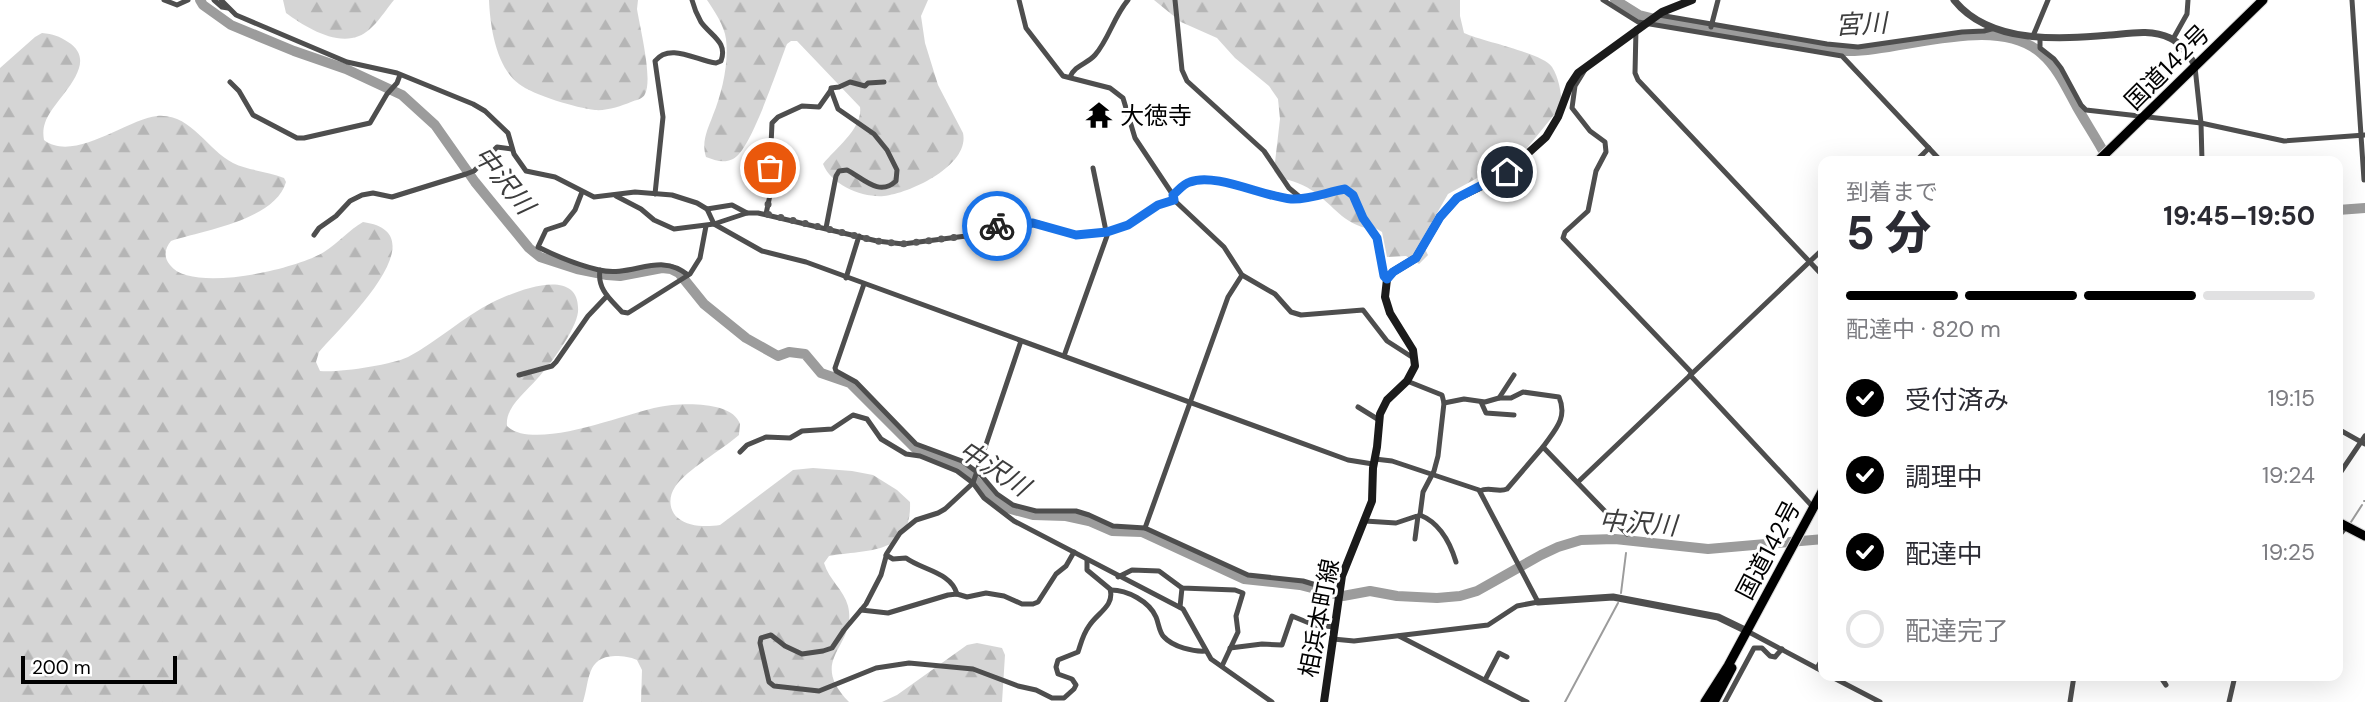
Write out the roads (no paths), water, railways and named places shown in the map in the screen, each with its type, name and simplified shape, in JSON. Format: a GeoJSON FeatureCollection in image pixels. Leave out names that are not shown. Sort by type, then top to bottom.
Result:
{"type":"FeatureCollection","features":[{"type":"Feature","properties":{"kind":"main road"},"geometry":{"type":"LineString","coordinates":[[1415,359],[1411,346],[1390,313],[1385,297],[1387,279],[1393,272],[1416,258],[1440,217],[1457,198],[1503,176],[1542,141],[1554,124],[1572,80],[1585,67],[1636,29],[1692,0]]}},
{"type":"Feature","properties":{"kind":"main road","name":"国道142号"},"geometry":{"type":"LineString","coordinates":[[2103,156],[2263,0]]}},
{"type":"Feature","properties":{"kind":"main road","name":"相浜本町線"},"geometry":{"type":"LineString","coordinates":[[1324,702],[1339,595],[1346,565],[1372,501],[1379,420],[1387,400],[1407,381],[1414,369],[1415,359]]}},
{"type":"Feature","properties":{"kind":"main road","name":"国道142号"},"geometry":{"type":"LineString","coordinates":[[1705,702],[1747,631],[1818,498]]}},
{"type":"Feature","properties":{"kind":"main road"},"geometry":{"type":"LineString","coordinates":[[2343,525],[2365,536]]}},
{"type":"Feature","properties":{"kind":"main road","name":"国道142号"},"geometry":{"type":"LineString","coordinates":[[1714,702],[1744,644],[1747,631]]}},
{"type":"Feature","properties":{"kind":"street"},"geometry":{"type":"LineString","coordinates":[[164,0],[177,5],[188,0]]}},
{"type":"Feature","properties":{"kind":"street"},"geometry":{"type":"LineString","coordinates":[[214,0],[222,8],[228,8]]}},
{"type":"Feature","properties":{"kind":"street"},"geometry":{"type":"LineString","coordinates":[[221,0],[236,15],[347,62],[400,75],[437,92],[468,102],[485,111],[510,135],[512,149],[524,170],[555,177],[594,197],[610,194],[616,196],[637,206],[651,218],[670,228],[706,226],[747,213],[766,214],[888,243],[911,244],[974,235],[1001,225],[1028,223],[1038,223],[1076,235],[1107,232],[1128,225],[1174,198],[1187,183],[1205,180],[1288,198],[1301,198],[1342,189],[1350,192],[1377,238],[1384,276],[1387,279]]}},
{"type":"Feature","properties":{"kind":"street"},"geometry":{"type":"LineString","coordinates":[[655,194],[663,117],[655,61],[662,54],[680,53],[716,63],[721,61],[723,54],[721,43],[702,23],[692,0]]}},
{"type":"Feature","properties":{"kind":"street"},"geometry":{"type":"LineString","coordinates":[[1019,0],[1029,33],[1060,73],[1119,93],[1135,138],[1174,198],[1224,247],[1242,275],[1271,291],[1296,315],[1363,310],[1387,341],[1415,359]]}},
{"type":"Feature","properties":{"kind":"street"},"geometry":{"type":"LineString","coordinates":[[1070,77],[1075,69],[1095,55],[1128,0]]}},
{"type":"Feature","properties":{"kind":"street"},"geometry":{"type":"LineString","coordinates":[[1175,0],[1182,70],[1187,81],[1264,151],[1289,188],[1301,198]]}},
{"type":"Feature","properties":{"kind":"street"},"geometry":{"type":"LineString","coordinates":[[1603,0],[1631,18],[1858,47],[1962,32],[1984,32],[1994,28]]}},
{"type":"Feature","properties":{"kind":"street"},"geometry":{"type":"LineString","coordinates":[[1711,28],[1718,0]]}},
{"type":"Feature","properties":{"kind":"street"},"geometry":{"type":"LineString","coordinates":[[1954,0],[1974,19],[1994,28],[2037,37],[2144,32],[2173,39],[2195,65],[2202,156]]}},
{"type":"Feature","properties":{"kind":"street"},"geometry":{"type":"LineString","coordinates":[[2048,0],[2037,37],[2040,48],[2054,59],[2083,112],[2201,123],[2284,141],[2363,136]]}},
{"type":"Feature","properties":{"kind":"street"},"geometry":{"type":"LineString","coordinates":[[2173,39],[2187,14],[2188,0]]}},
{"type":"Feature","properties":{"kind":"street"},"geometry":{"type":"LineString","coordinates":[[2351,0],[2363,136],[2364,180]]}},
{"type":"Feature","properties":{"kind":"street"},"geometry":{"type":"LineString","coordinates":[[1652,19],[1711,28],[1842,56],[1936,156]]}},
{"type":"Feature","properties":{"kind":"street"},"geometry":{"type":"LineString","coordinates":[[1636,29],[1635,73],[1638,80],[1818,271]]}},
{"type":"Feature","properties":{"kind":"street"},"geometry":{"type":"LineString","coordinates":[[1585,67],[1586,71],[1575,86],[1572,108],[1586,127],[1605,142],[1606,150],[1596,171],[1588,211],[1565,232],[1563,238],[1813,507]]}},
{"type":"Feature","properties":{"kind":"street"},"geometry":{"type":"LineString","coordinates":[[230,82],[239,91],[253,115],[300,138],[370,122],[400,75]]}},
{"type":"Feature","properties":{"kind":"street"},"geometry":{"type":"LineString","coordinates":[[766,214],[774,176],[770,168],[772,123],[778,117],[802,106],[819,107],[831,88],[850,82],[865,86],[868,83],[884,82]]}},
{"type":"Feature","properties":{"kind":"street"},"geometry":{"type":"LineString","coordinates":[[826,228],[839,171],[847,170],[880,188],[895,184],[897,176],[895,163],[882,143],[864,126],[838,109],[831,90]]}},
{"type":"Feature","properties":{"kind":"street"},"geometry":{"type":"LineString","coordinates":[[314,235],[350,201],[362,195],[373,193],[392,197],[469,173],[497,147],[512,149]]}},
{"type":"Feature","properties":{"kind":"street"},"geometry":{"type":"LineString","coordinates":[[1921,156],[1929,148]]}},
{"type":"Feature","properties":{"kind":"street"},"geometry":{"type":"LineString","coordinates":[[1064,356],[1107,232],[1093,169]]}},
{"type":"Feature","properties":{"kind":"street"},"geometry":{"type":"LineString","coordinates":[[582,192],[575,210],[564,224],[547,230],[538,247],[599,274],[665,264],[675,265],[687,276]]}},
{"type":"Feature","properties":{"kind":"street"},"geometry":{"type":"LineString","coordinates":[[616,196],[629,192],[655,194],[683,198],[707,209],[732,205],[747,213]]}},
{"type":"Feature","properties":{"kind":"street"},"geometry":{"type":"LineString","coordinates":[[707,209],[714,224],[762,251],[799,260],[1348,460],[1392,461],[1480,491],[1538,602]]}},
{"type":"Feature","properties":{"kind":"street"},"geometry":{"type":"LineString","coordinates":[[599,274],[599,283],[607,296],[622,312],[628,313],[687,276],[700,258],[706,226]]}},
{"type":"Feature","properties":{"kind":"street"},"geometry":{"type":"LineString","coordinates":[[846,278],[859,236]]}},
{"type":"Feature","properties":{"kind":"street"},"geometry":{"type":"LineString","coordinates":[[1578,482],[1818,254]]}},
{"type":"Feature","properties":{"kind":"street"},"geometry":{"type":"LineString","coordinates":[[1145,528],[1228,297],[1242,275]]}},
{"type":"Feature","properties":{"kind":"street"},"geometry":{"type":"LineString","coordinates":[[864,284],[835,364],[836,371],[856,382],[916,444],[962,461],[984,498],[1010,518],[1118,577],[1180,607],[1188,615],[1211,659],[1270,701]]}},
{"type":"Feature","properties":{"kind":"street"},"geometry":{"type":"LineString","coordinates":[[519,375],[552,366],[588,316],[607,296]]}},
{"type":"Feature","properties":{"kind":"street"},"geometry":{"type":"LineString","coordinates":[[1021,341],[974,478],[945,509],[918,519],[905,528],[886,555],[881,575],[866,604],[844,630],[837,643],[823,651],[802,654],[771,635],[763,636],[760,643],[771,685],[817,691],[876,668],[909,663],[973,669],[1061,699],[1074,690],[1076,685],[1072,679],[1058,674],[1057,663],[1060,658],[1078,652],[1092,621],[1107,608],[1111,590]]}},
{"type":"Feature","properties":{"kind":"street"},"geometry":{"type":"LineString","coordinates":[[1499,398],[1514,375]]}},
{"type":"Feature","properties":{"kind":"street"},"geometry":{"type":"LineString","coordinates":[[1407,381],[1420,388],[1438,392],[1444,403],[1438,456],[1423,492],[1415,539]]}},
{"type":"Feature","properties":{"kind":"street"},"geometry":{"type":"LineString","coordinates":[[1444,403],[1464,399],[1481,402],[1511,398],[1523,392],[1559,397],[1562,418],[1543,447],[1507,489],[1501,491],[1485,488],[1480,491]]}},
{"type":"Feature","properties":{"kind":"street"},"geometry":{"type":"LineString","coordinates":[[1481,402],[1486,413],[1514,415]]}},
{"type":"Feature","properties":{"kind":"street"},"geometry":{"type":"LineString","coordinates":[[1358,407],[1379,420]]}},
{"type":"Feature","properties":{"kind":"street"},"geometry":{"type":"LineString","coordinates":[[740,452],[747,445],[766,437],[790,438],[802,431],[832,429],[853,415],[867,419],[881,439],[906,454],[920,456],[974,478],[1019,508],[1036,511],[1076,511],[1113,526],[1145,528],[1248,575],[1303,581],[1339,595]]}},
{"type":"Feature","properties":{"kind":"street"},"geometry":{"type":"LineString","coordinates":[[2343,432],[2363,443]]}},
{"type":"Feature","properties":{"kind":"street"},"geometry":{"type":"LineString","coordinates":[[2343,469],[2363,443],[2365,436]]}},
{"type":"Feature","properties":{"kind":"street"},"geometry":{"type":"LineString","coordinates":[[1543,447],[1627,534]]}},
{"type":"Feature","properties":{"kind":"street"},"geometry":{"type":"LineString","coordinates":[[1364,521],[1396,523],[1419,515],[1436,525],[1447,538],[1456,562]]}},
{"type":"Feature","properties":{"kind":"street"},"geometry":{"type":"LineString","coordinates":[[861,610],[888,614],[957,594],[967,597],[986,593],[1004,596],[1023,604],[1038,602],[1074,552]]}},
{"type":"Feature","properties":{"kind":"street"},"geometry":{"type":"LineString","coordinates":[[886,555],[893,559],[906,558],[919,567],[939,573],[953,585],[957,594]]}},
{"type":"Feature","properties":{"kind":"street"},"geometry":{"type":"LineString","coordinates":[[1087,559],[1087,570],[1111,590],[1132,595],[1150,608],[1161,633],[1168,641],[1195,652],[1206,652]]}},
{"type":"Feature","properties":{"kind":"street"},"geometry":{"type":"LineString","coordinates":[[1118,577],[1132,570],[1159,571],[1182,588],[1235,590],[1243,593],[1236,616],[1238,632],[1222,666]]}},
{"type":"Feature","properties":{"kind":"street"},"geometry":{"type":"LineString","coordinates":[[1180,607],[1182,588]]}},
{"type":"Feature","properties":{"kind":"street"},"geometry":{"type":"LineString","coordinates":[[1333,639],[1353,641],[1488,625],[1517,606],[1613,597],[1718,617],[1818,669]]}},
{"type":"Feature","properties":{"kind":"street"},"geometry":{"type":"LineString","coordinates":[[1230,648],[1262,644],[1282,645],[1292,617],[1314,625],[1335,627]]}},
{"type":"Feature","properties":{"kind":"street"},"geometry":{"type":"LineString","coordinates":[[1399,636],[1527,702]]}},
{"type":"Feature","properties":{"kind":"street"},"geometry":{"type":"LineString","coordinates":[[1725,702],[1754,648],[1762,648],[1773,657],[1778,656],[1782,649]]}},
{"type":"Feature","properties":{"kind":"street"},"geometry":{"type":"LineString","coordinates":[[1485,680],[1499,653],[1507,657]]}},
{"type":"Feature","properties":{"kind":"street"},"geometry":{"type":"LineString","coordinates":[[1840,681],[1880,702]]}},
{"type":"Feature","properties":{"kind":"street"},"geometry":{"type":"LineString","coordinates":[[2070,702],[2073,681]]}},
{"type":"Feature","properties":{"kind":"street"},"geometry":{"type":"LineString","coordinates":[[2163,681],[2165,685]]}},
{"type":"Feature","properties":{"kind":"street"},"geometry":{"type":"LineString","coordinates":[[2229,702],[2234,681]]}},
{"type":"Feature","properties":{"kind":"waterway","name":"中沢川"},"geometry":{"type":"LineString","coordinates":[[200,0],[231,25],[346,69],[402,95],[435,125],[475,182],[529,248],[540,257],[607,275],[620,276],[662,268],[679,273],[704,304],[746,338],[778,356],[789,352],[805,354],[821,373],[850,383],[917,450],[960,465],[1007,508],[1033,515],[1066,516],[1089,521],[1112,531],[1142,532],[1244,579],[1300,585],[1343,596],[1370,591],[1397,596],[1460,596],[1477,591],[1558,547],[1581,540],[1615,539],[1708,549],[1818,540]]}},
{"type":"Feature","properties":{"kind":"waterway","name":"宮川"},"geometry":{"type":"LineString","coordinates":[[1615,0],[1639,15],[1663,21],[1845,51],[1974,35],[2000,36],[2023,42],[2042,54],[2053,66],[2102,149]]}},
{"type":"Feature","properties":{"kind":"waterway","name":"宮川"},"geometry":{"type":"LineString","coordinates":[[2343,210],[2365,208]]}},
{"type":"Feature","properties":{"kind":"waterway"},"geometry":{"type":"LineString","coordinates":[[2351,522],[2362,505]]}},
{"type":"Feature","properties":{"kind":"waterway"},"geometry":{"type":"LineString","coordinates":[[1621,593],[1626,553]]}},
{"type":"Feature","properties":{"kind":"waterway"},"geometry":{"type":"LineString","coordinates":[[1565,702],[1618,603]]}},
{"type":"Feature","properties":{"kind":"place","name":"大徳寺"},"geometry":{"type":"Point","coordinates":[1099,115]}}]}
